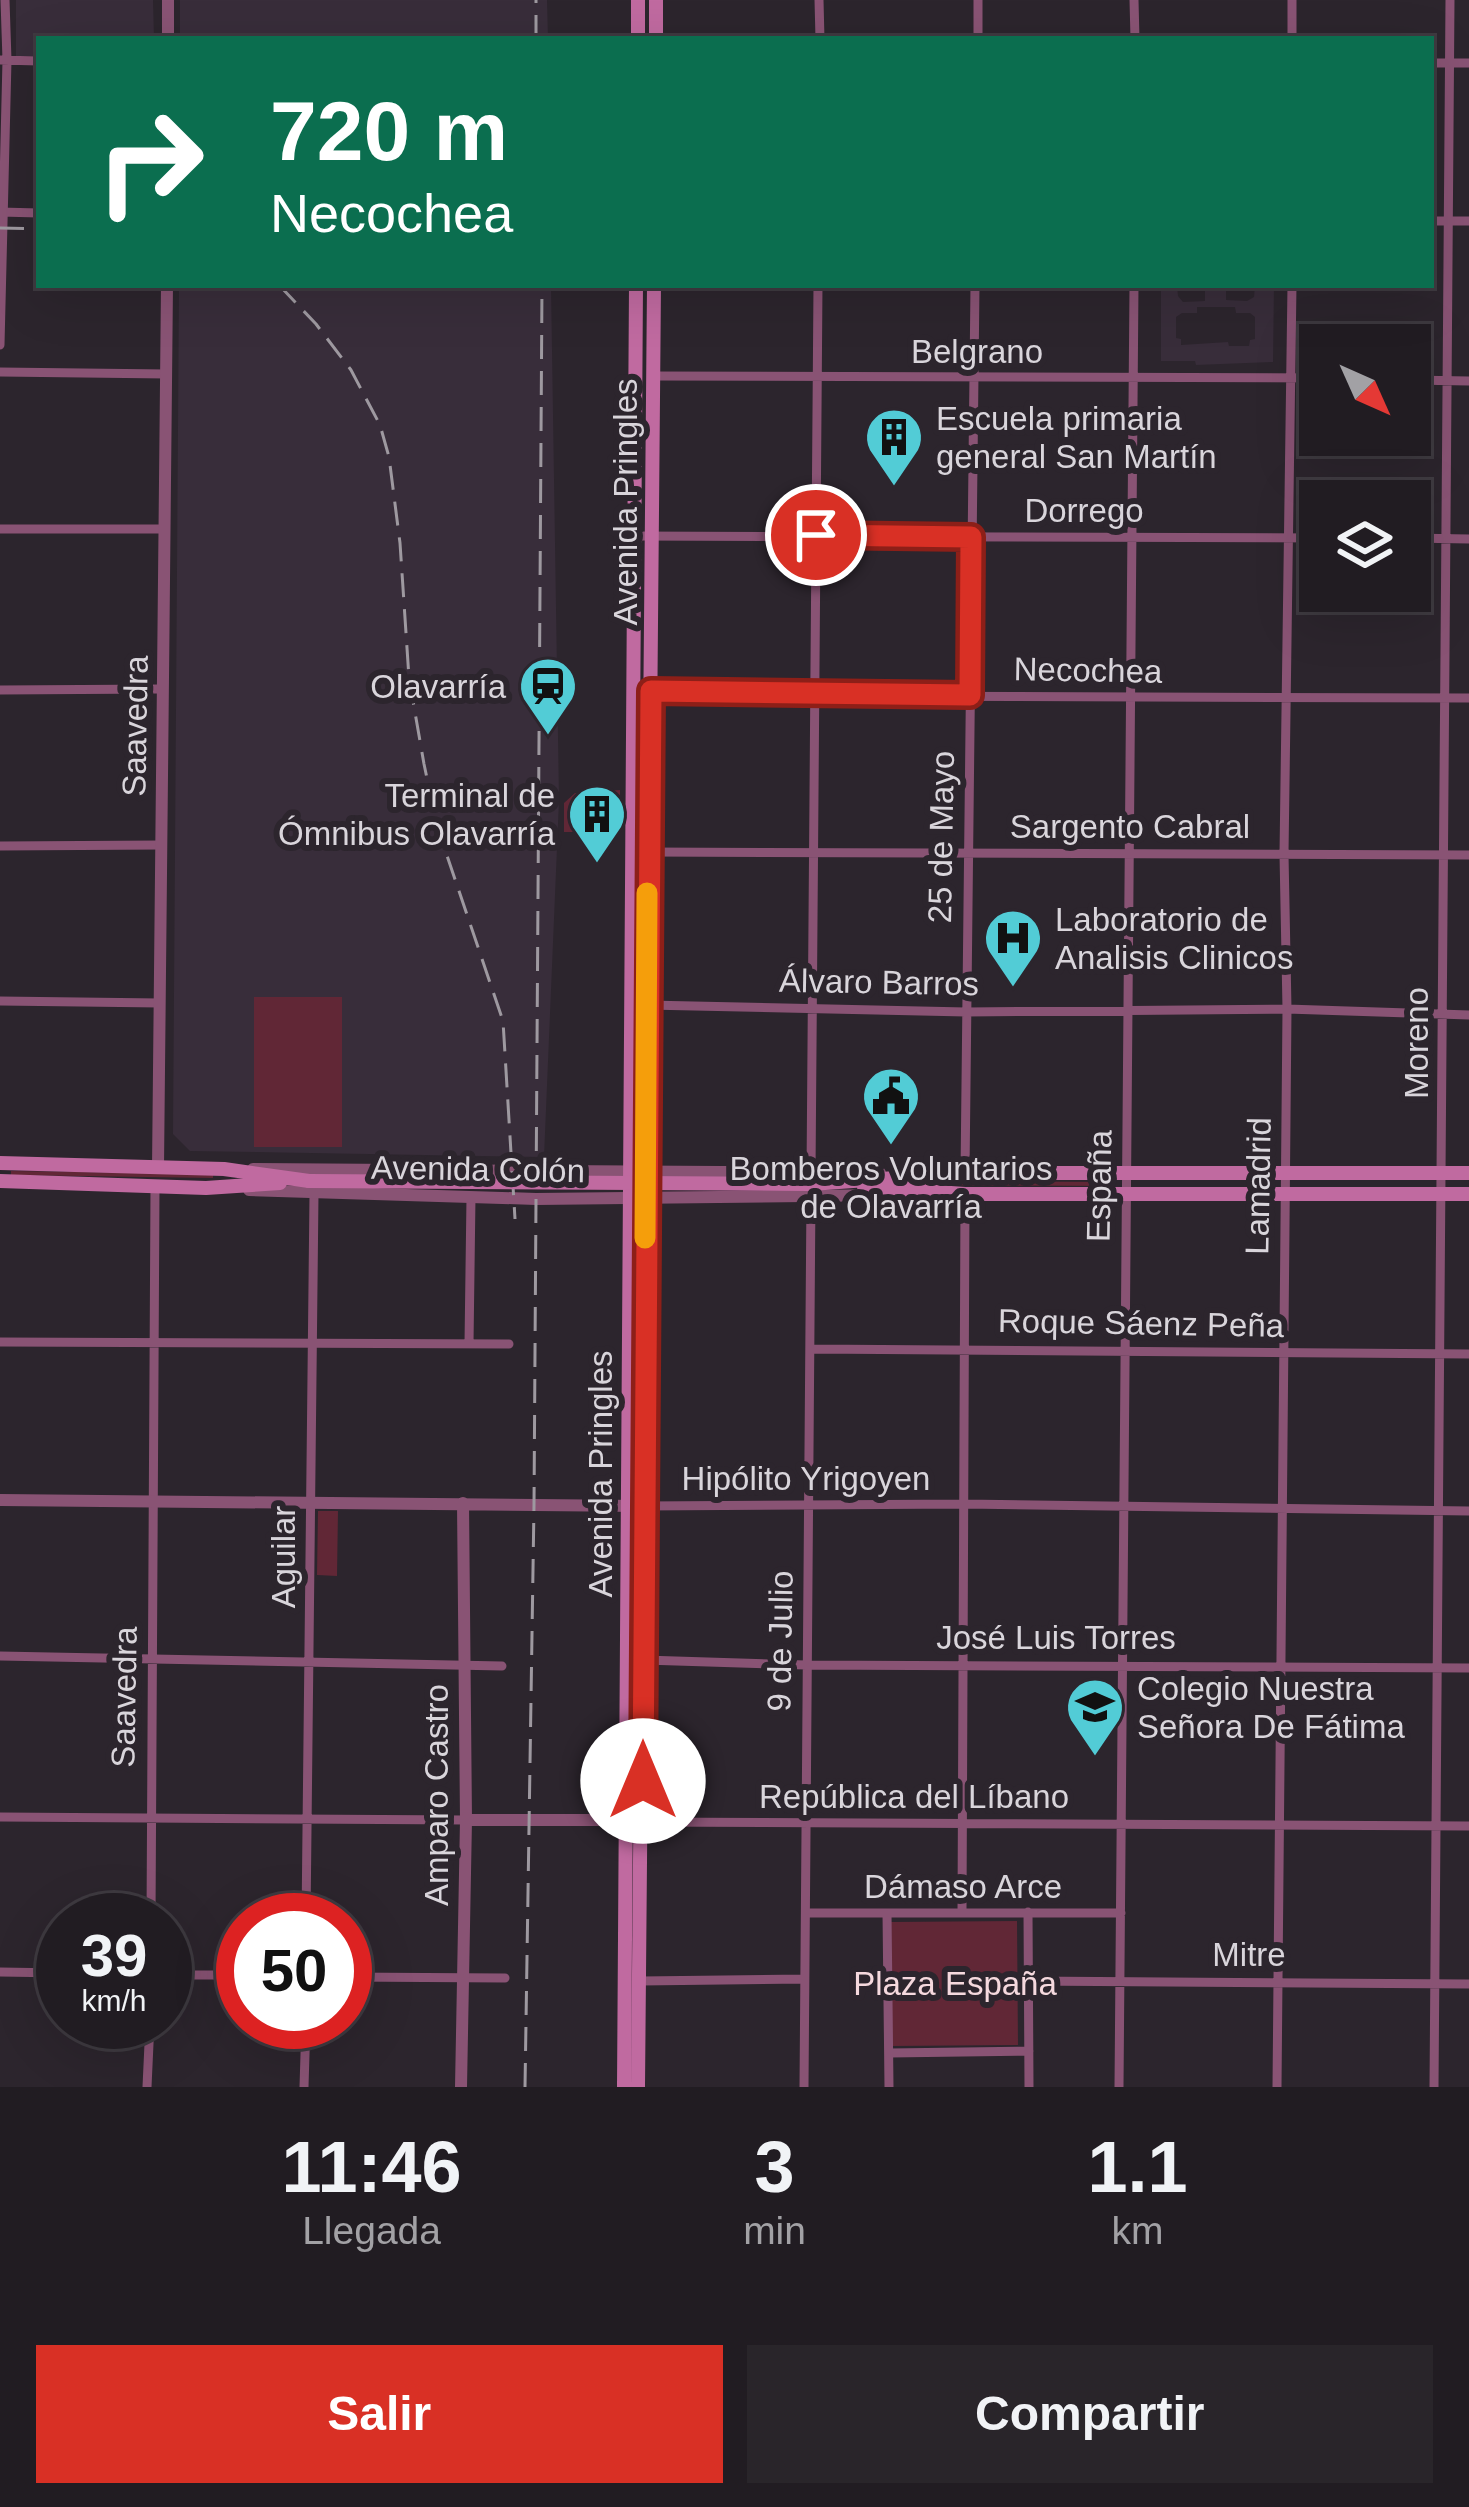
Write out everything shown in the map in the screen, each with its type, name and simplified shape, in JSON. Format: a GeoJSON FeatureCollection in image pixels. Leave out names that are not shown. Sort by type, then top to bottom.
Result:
{"type":"FeatureCollection","features":[{"type":"Feature","properties":{"kind":"main road"},"geometry":{"type":"LineString","coordinates":[[638,0],[638,36]]}},
{"type":"Feature","properties":{"kind":"main road"},"geometry":{"type":"LineString","coordinates":[[656,0],[656,36]]}},
{"type":"Feature","properties":{"kind":"main road","name":"Avenida Pringles"},"geometry":{"type":"LineString","coordinates":[[624,2087],[635,1506],[636,288]]}},
{"type":"Feature","properties":{"kind":"main road","name":"Avenida Pringles"},"geometry":{"type":"LineString","coordinates":[[637,1172],[647,1005],[654,288]]}},
{"type":"Feature","properties":{"kind":"main road","name":"Avenida Colón"},"geometry":{"type":"LineString","coordinates":[[0,1163],[224,1169],[312,1188]]}},
{"type":"Feature","properties":{"kind":"main road","name":"Avenida Colón"},"geometry":{"type":"LineString","coordinates":[[0,1181],[312,1188],[811,1184],[965,1173],[1469,1173]]}},
{"type":"Feature","properties":{"kind":"main road","name":"Avenida Colón"},"geometry":{"type":"LineString","coordinates":[[811,1184],[965,1194],[1469,1194]]}},
{"type":"Feature","properties":{"kind":"main road","name":"Avenida Pringles"},"geometry":{"type":"LineString","coordinates":[[635,1506],[644,1660],[638,2087]]}},
{"type":"Feature","properties":{"kind":"street"},"geometry":{"type":"LineString","coordinates":[[0,345],[5,0]]}},
{"type":"Feature","properties":{"kind":"street"},"geometry":{"type":"LineString","coordinates":[[168,0],[168,36]]}},
{"type":"Feature","properties":{"kind":"street"},"geometry":{"type":"LineString","coordinates":[[819,0],[820,36]]}},
{"type":"Feature","properties":{"kind":"street"},"geometry":{"type":"LineString","coordinates":[[978,0],[978,36]]}},
{"type":"Feature","properties":{"kind":"street"},"geometry":{"type":"LineString","coordinates":[[1134,0],[1135,36]]}},
{"type":"Feature","properties":{"kind":"street"},"geometry":{"type":"LineString","coordinates":[[1292,0],[1292,36]]}},
{"type":"Feature","properties":{"kind":"street","name":"Moreno"},"geometry":{"type":"LineString","coordinates":[[1434,2087],[1450,0]]}},
{"type":"Feature","properties":{"kind":"street"},"geometry":{"type":"LineString","coordinates":[[4,60],[36,61]]}},
{"type":"Feature","properties":{"kind":"street"},"geometry":{"type":"LineString","coordinates":[[1434,63],[1469,63]]}},
{"type":"Feature","properties":{"kind":"street"},"geometry":{"type":"LineString","coordinates":[[1,212],[36,213]]}},
{"type":"Feature","properties":{"kind":"street"},"geometry":{"type":"LineString","coordinates":[[1434,221],[1469,221]]}},
{"type":"Feature","properties":{"kind":"street","name":"Saavedra"},"geometry":{"type":"LineString","coordinates":[[158,1168],[167,288]]}},
{"type":"Feature","properties":{"kind":"street","name":"9 de Julio"},"geometry":{"type":"LineString","coordinates":[[804,2087],[818,288]]}},
{"type":"Feature","properties":{"kind":"street","name":"25 de Mayo"},"geometry":{"type":"LineString","coordinates":[[965,1173],[975,288]]}},
{"type":"Feature","properties":{"kind":"street","name":"España"},"geometry":{"type":"LineString","coordinates":[[1119,2087],[1134,288]]}},
{"type":"Feature","properties":{"kind":"street","name":"Lamadrid"},"geometry":{"type":"LineString","coordinates":[[1277,2087],[1292,288]]}},
{"type":"Feature","properties":{"kind":"street"},"geometry":{"type":"LineString","coordinates":[[0,372],[167,374]]}},
{"type":"Feature","properties":{"kind":"street","name":"Belgrano"},"geometry":{"type":"LineString","coordinates":[[635,376],[1299,378]]}},
{"type":"Feature","properties":{"kind":"street"},"geometry":{"type":"LineString","coordinates":[[1431,381],[1469,381]]}},
{"type":"Feature","properties":{"kind":"street"},"geometry":{"type":"LineString","coordinates":[[0,529],[165,529]]}},
{"type":"Feature","properties":{"kind":"street","name":"Dorrego"},"geometry":{"type":"LineString","coordinates":[[633,536],[1299,537]]}},
{"type":"Feature","properties":{"kind":"street"},"geometry":{"type":"LineString","coordinates":[[1431,539],[1469,539]]}},
{"type":"Feature","properties":{"kind":"street"},"geometry":{"type":"LineString","coordinates":[[0,690],[161,689]]}},
{"type":"Feature","properties":{"kind":"street","name":"Necochea"},"geometry":{"type":"LineString","coordinates":[[634,690],[815,696],[1469,698]]}},
{"type":"Feature","properties":{"kind":"street"},"geometry":{"type":"LineString","coordinates":[[0,847],[161,845]]}},
{"type":"Feature","properties":{"kind":"street","name":"Sargento Cabral"},"geometry":{"type":"LineString","coordinates":[[647,852],[1469,855]]}},
{"type":"Feature","properties":{"kind":"street"},"geometry":{"type":"LineString","coordinates":[[0,1001],[160,1003]]}},
{"type":"Feature","properties":{"kind":"street","name":"Álvaro Barros"},"geometry":{"type":"LineString","coordinates":[[647,1005],[966,1012],[1287,1009],[1469,1015]]}},
{"type":"Feature","properties":{"kind":"street","name":"Avenida Colón"},"geometry":{"type":"LineString","coordinates":[[224,1169],[637,1172],[811,1184]]}},
{"type":"Feature","properties":{"kind":"street","name":"Avenida Colón"},"geometry":{"type":"LineString","coordinates":[[312,1188],[637,1198],[811,1184]]}},
{"type":"Feature","properties":{"kind":"street","name":"Saavedra"},"geometry":{"type":"LineString","coordinates":[[151,1893],[154,1186]]}},
{"type":"Feature","properties":{"kind":"street","name":"Aguilar"},"geometry":{"type":"LineString","coordinates":[[306,1893],[312,1188]]}},
{"type":"Feature","properties":{"kind":"street"},"geometry":{"type":"LineString","coordinates":[[962,1913],[965,1194]]}},
{"type":"Feature","properties":{"kind":"street"},"geometry":{"type":"LineString","coordinates":[[469,1344],[471,1196]]}},
{"type":"Feature","properties":{"kind":"street"},"geometry":{"type":"LineString","coordinates":[[0,1342],[509,1343]]}},
{"type":"Feature","properties":{"kind":"street","name":"Roque Sáenz Peña"},"geometry":{"type":"LineString","coordinates":[[812,1349],[1469,1354]]}},
{"type":"Feature","properties":{"kind":"street","name":"Hipólito Yrigoyen"},"geometry":{"type":"LineString","coordinates":[[0,1500],[1469,1511]]}},
{"type":"Feature","properties":{"kind":"street","name":"Amparo Castro"},"geometry":{"type":"LineString","coordinates":[[461,2087],[466,1820],[463,1503]]}},
{"type":"Feature","properties":{"kind":"street"},"geometry":{"type":"LineString","coordinates":[[0,1656],[502,1666]]}},
{"type":"Feature","properties":{"kind":"street","name":"José Luis Torres"},"geometry":{"type":"LineString","coordinates":[[644,1660],[806,1665],[1469,1667]]}},
{"type":"Feature","properties":{"kind":"street","name":"República del Líbano"},"geometry":{"type":"LineString","coordinates":[[0,1817],[1469,1826]]}},
{"type":"Feature","properties":{"kind":"street"},"geometry":{"type":"LineString","coordinates":[[1028,1912],[1029,2087]]}},
{"type":"Feature","properties":{"kind":"street","name":"Dámaso Arce"},"geometry":{"type":"LineString","coordinates":[[806,1913],[1121,1913]]}},
{"type":"Feature","properties":{"kind":"street"},"geometry":{"type":"LineString","coordinates":[[887,1913],[889,2087]]}},
{"type":"Feature","properties":{"kind":"street"},"geometry":{"type":"LineString","coordinates":[[0,1972],[36,1973]]}},
{"type":"Feature","properties":{"kind":"street"},"geometry":{"type":"LineString","coordinates":[[372,1977],[505,1978]]}},
{"type":"Feature","properties":{"kind":"street"},"geometry":{"type":"LineString","coordinates":[[641,1981],[804,1979]]}},
{"type":"Feature","properties":{"kind":"street","name":"Mitre"},"geometry":{"type":"LineString","coordinates":[[1028,1981],[1469,1984]]}},
{"type":"Feature","properties":{"kind":"street"},"geometry":{"type":"LineString","coordinates":[[147,2087],[149,2049]]}},
{"type":"Feature","properties":{"kind":"street"},"geometry":{"type":"LineString","coordinates":[[304,2087],[305,2049]]}},
{"type":"Feature","properties":{"kind":"street"},"geometry":{"type":"LineString","coordinates":[[890,2053],[1029,2051]]}},
{"type":"Feature","properties":{"kind":"shaded area"},"geometry":{"type":"Polygon","coordinates":[[[16,0],[153,0],[154,36],[36,36],[36,56],[16,56],[16,0]]]}},
{"type":"Feature","properties":{"kind":"shaded area"},"geometry":{"type":"Polygon","coordinates":[[[180,0],[547,0],[548,36],[180,36],[180,0]]]}},
{"type":"Feature","properties":{"kind":"shaded area"},"geometry":{"type":"Polygon","coordinates":[[[179,288],[551,288],[559,800],[544,1157],[190,1151],[173,1134],[179,288]]]}},
{"type":"Feature","properties":{"kind":"shaded area"},"geometry":{"type":"Polygon","coordinates":[[[1161,288],[1177,288],[1183,302],[1205,301],[1205,288],[1226,288],[1226,300],[1247,301],[1254,297],[1255,288],[1274,288],[1273,362],[1196,365],[1195,361],[1161,361],[1161,288]],[[1197,307],[1197,313],[1182,313],[1176,317],[1176,338],[1181,345],[1228,342],[1229,346],[1249,346],[1255,339],[1255,317],[1236,313],[1235,307],[1197,307]]]}},
{"type":"Feature","properties":{"kind":"green space"},"geometry":{"type":"Polygon","coordinates":[[[620,790],[620,811],[574,811],[573,832],[564,832],[564,803],[575,793],[620,790]]]}},
{"type":"Feature","properties":{"kind":"green space"},"geometry":{"type":"Polygon","coordinates":[[[254,997],[342,997],[342,1147],[254,1147],[254,997]]]}},
{"type":"Feature","properties":{"kind":"green space"},"geometry":{"type":"Polygon","coordinates":[[[11,1171],[213,1174],[213,1178],[11,1175],[11,1171]]]}},
{"type":"Feature","properties":{"kind":"green space"},"geometry":{"type":"Polygon","coordinates":[[[916,1181],[1113,1182],[1113,1186],[916,1185],[916,1181]]]}},
{"type":"Feature","properties":{"kind":"green space"},"geometry":{"type":"Polygon","coordinates":[[[318,1511],[338,1511],[337,1576],[317,1575],[318,1511]]]}},
{"type":"Feature","properties":{"kind":"green space","name":"Plaza España"},"geometry":{"type":"Polygon","coordinates":[[[1017,1921],[1018,2045],[892,2046],[891,1922],[1017,1921]]]}},
{"type":"Feature","properties":{"kind":"railway"},"geometry":{"type":"LineString","coordinates":[[536,0],[536,36]]}},
{"type":"Feature","properties":{"kind":"railway"},"geometry":{"type":"LineString","coordinates":[[0,228],[36,229]]}},
{"type":"Feature","properties":{"kind":"railway"},"geometry":{"type":"LineString","coordinates":[[282,288],[351,370],[380,425],[389,457],[409,678],[424,764],[437,826],[503,1021],[515,1219]]}},
{"type":"Feature","properties":{"kind":"railway"},"geometry":{"type":"LineString","coordinates":[[525,2087],[542,288]]}},
{"type":"Feature","properties":{"kind":"slow traffic"},"geometry":{"type":"LineString","coordinates":[[645,1238],[647,893]]}},
{"type":"Feature","properties":{"kind":"place","name":"Escuela primaria general San Martín"},"geometry":{"type":"Point","coordinates":[894,488]}},
{"type":"Feature","properties":{"kind":"place","name":"Olavarría"},"geometry":{"type":"Point","coordinates":[548,737]}},
{"type":"Feature","properties":{"kind":"place","name":"Terminal de Ómnibus Olavarría"},"geometry":{"type":"Point","coordinates":[597,865]}},
{"type":"Feature","properties":{"kind":"place","name":"Laboratorio de Analisis Clinicos"},"geometry":{"type":"Point","coordinates":[1013,989]}},
{"type":"Feature","properties":{"kind":"place","name":"Bomberos Voluntarios de Olavarría"},"geometry":{"type":"Point","coordinates":[891,1147]}},
{"type":"Feature","properties":{"kind":"place","name":"Colegio Nuestra Señora De Fátima"},"geometry":{"type":"Point","coordinates":[1095,1758]}},
{"type":"Feature","properties":{"kind":"route"},"geometry":{"type":"LineString","coordinates":[[643,1781],[651,691],[970,695],[971,537],[816,535]]}}]}
